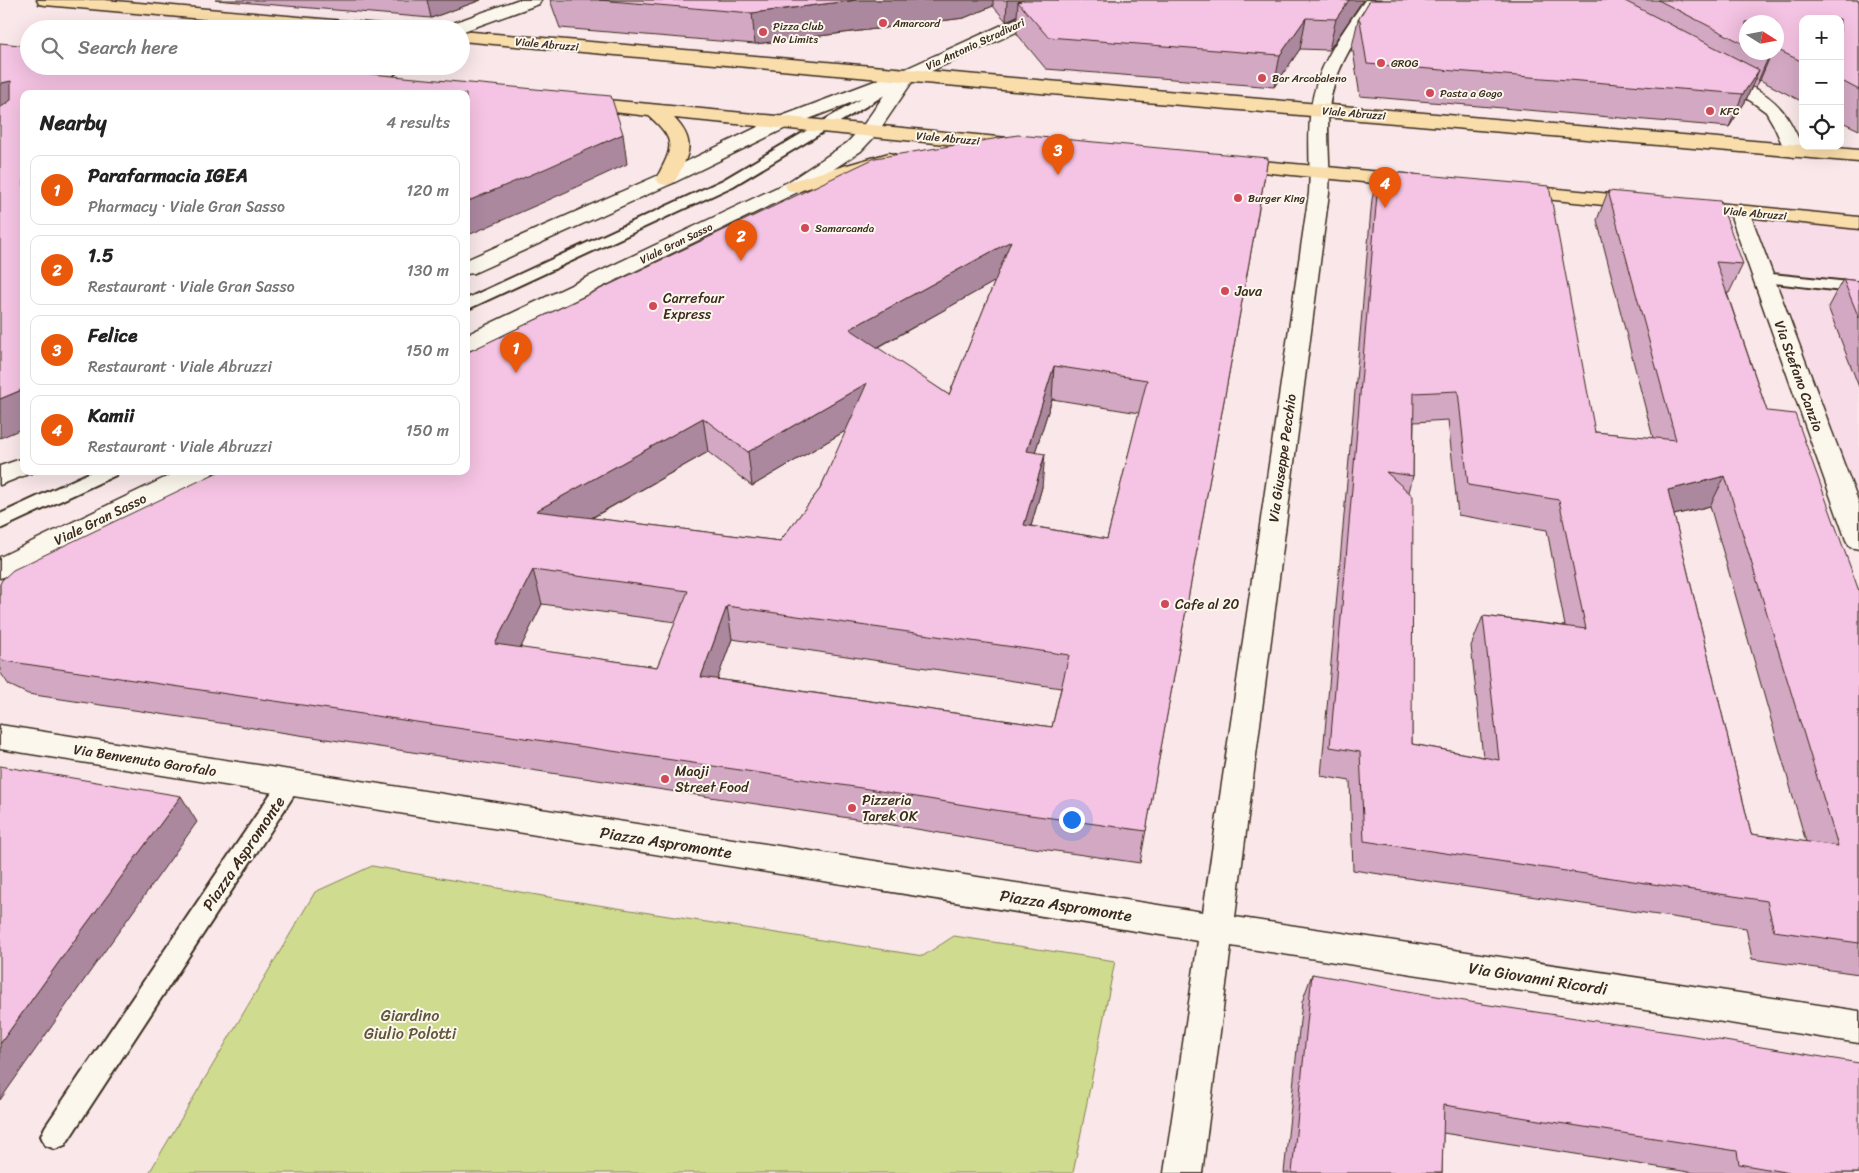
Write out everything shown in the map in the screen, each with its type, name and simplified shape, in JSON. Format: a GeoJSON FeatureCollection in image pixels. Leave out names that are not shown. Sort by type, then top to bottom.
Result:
{"type":"FeatureCollection","features":[{"type":"Feature","properties":{"kind":"main road"},"geometry":{"type":"LineString","coordinates":[[45,0],[96,2],[284,20]]}},
{"type":"Feature","properties":{"kind":"main road","name":"Viale Abruzzi"},"geometry":{"type":"LineString","coordinates":[[470,37],[1859,156]]}},
{"type":"Feature","properties":{"kind":"main road"},"geometry":{"type":"LineString","coordinates":[[366,84],[380,75]]}},
{"type":"Feature","properties":{"kind":"main road"},"geometry":{"type":"LineString","coordinates":[[347,82],[396,87]]}},
{"type":"Feature","properties":{"kind":"main road","name":"Viale Abruzzi"},"geometry":{"type":"LineString","coordinates":[[562,102],[1039,146]]}},
{"type":"Feature","properties":{"kind":"main road"},"geometry":{"type":"LineString","coordinates":[[655,111],[678,132],[681,144],[675,163],[666,180]]}},
{"type":"Feature","properties":{"kind":"main road"},"geometry":{"type":"LineString","coordinates":[[795,186],[865,164],[979,141]]}},
{"type":"Feature","properties":{"kind":"main road"},"geometry":{"type":"LineString","coordinates":[[1207,162],[1433,183]]}},
{"type":"Feature","properties":{"kind":"main road","name":"Viale Abruzzi"},"geometry":{"type":"LineString","coordinates":[[1492,188],[1859,222]]}},
{"type":"Feature","properties":{"kind":"street"},"geometry":{"type":"LineString","coordinates":[[470,23],[533,0]]}},
{"type":"Feature","properties":{"kind":"street","name":"Via Antonio Stradivari"},"geometry":{"type":"LineString","coordinates":[[907,75],[1071,0]]}},
{"type":"Feature","properties":{"kind":"street","name":"Via Giuseppe Pecchio"},"geometry":{"type":"LineString","coordinates":[[1217,929],[1321,173],[1319,110],[1329,71],[1340,50],[1373,0]]}},
{"type":"Feature","properties":{"kind":"street"},"geometry":{"type":"LineString","coordinates":[[1698,67],[1769,105],[1780,119],[1794,151]]}},
{"type":"Feature","properties":{"kind":"street"},"geometry":{"type":"LineString","coordinates":[[470,266],[666,180],[781,123],[907,75]]}},
{"type":"Feature","properties":{"kind":"street","name":"Viale Gran Sasso"},"geometry":{"type":"LineString","coordinates":[[470,342],[795,186],[854,146],[869,131],[907,75]]}},
{"type":"Feature","properties":{"kind":"street","name":"Via Stefano Canzio"},"geometry":{"type":"LineString","coordinates":[[1739,211],[1859,540]]}},
{"type":"Feature","properties":{"kind":"street"},"geometry":{"type":"LineString","coordinates":[[0,476],[20,468]]}},
{"type":"Feature","properties":{"kind":"street","name":"Viale Gran Sasso"},"geometry":{"type":"LineString","coordinates":[[0,568],[193,475]]}},
{"type":"Feature","properties":{"kind":"street","name":"Via Benvenuto Garofalo"},"geometry":{"type":"LineString","coordinates":[[0,737],[290,782]]}},
{"type":"Feature","properties":{"kind":"street","name":"Piazza Aspromonte"},"geometry":{"type":"LineString","coordinates":[[290,782],[1217,929]]}},
{"type":"Feature","properties":{"kind":"street"},"geometry":{"type":"LineString","coordinates":[[1183,1173],[1217,929]]}},
{"type":"Feature","properties":{"kind":"street","name":"Via Giovanni Ricordi"},"geometry":{"type":"LineString","coordinates":[[1217,929],[1859,1027]]}},
{"type":"Feature","properties":{"kind":"lane"},"geometry":{"type":"LineString","coordinates":[[470,303],[728,183],[907,75]]}},
{"type":"Feature","properties":{"kind":"lane"},"geometry":{"type":"LineString","coordinates":[[1763,278],[1859,288]]}},
{"type":"Feature","properties":{"kind":"lane"},"geometry":{"type":"LineString","coordinates":[[0,522],[101,475]]}},
{"type":"Feature","properties":{"kind":"lane","name":"Piazza Aspromonte"},"geometry":{"type":"LineString","coordinates":[[55,1136],[290,782]]}},
{"type":"Feature","properties":{"kind":"shaded area"},"geometry":{"type":"Polygon","coordinates":[[[1746,215],[1859,226],[1859,522],[1746,215]]]}},
{"type":"Feature","properties":{"kind":"green space","name":"Giardino Giulio Polotti"},"geometry":{"type":"Polygon","coordinates":[[[372,866],[560,899],[923,956],[954,936],[1115,961],[1073,1173],[149,1173],[315,892],[372,866]]]}},
{"type":"Feature","properties":{"kind":"building"},"geometry":{"type":"Polygon","coordinates":[[[599,0],[857,0],[752,13],[599,0]]]}},
{"type":"Feature","properties":{"kind":"building"},"geometry":{"type":"Polygon","coordinates":[[[1024,0],[1349,0],[1336,19],[1306,18],[1280,55],[1048,37],[1018,2],[1024,0]]]}},
{"type":"Feature","properties":{"kind":"building"},"geometry":{"type":"Polygon","coordinates":[[[1370,0],[1623,0],[1759,70],[1743,94],[1367,64],[1360,20],[1358,20],[1370,0]]]}},
{"type":"Feature","properties":{"kind":"building"},"geometry":{"type":"Polygon","coordinates":[[[1658,0],[1859,0],[1859,90],[1844,82],[1844,15],[1799,15],[1799,60],[1784,53],[1784,15],[1739,15],[1739,41],[1658,0]]]}},
{"type":"Feature","properties":{"kind":"building"},"geometry":{"type":"Polygon","coordinates":[[[0,43],[20,45],[20,75],[383,75],[611,96],[623,134],[470,200],[470,90],[20,90],[20,391],[0,399],[0,108],[11,100],[11,81],[0,85],[0,43]]]}},
{"type":"Feature","properties":{"kind":"building"},"geometry":{"type":"Polygon","coordinates":[[[1018,135],[1268,158],[1146,831],[1001,811],[868,789],[5,661],[0,658],[0,584],[13,570],[212,475],[470,475],[470,351],[875,158],[1018,135]],[[1011,241],[850,329],[949,395],[1011,241]],[[1054,366],[1027,451],[1045,454],[1024,525],[1107,539],[1147,380],[1054,366]],[[867,383],[748,452],[703,418],[536,511],[780,541],[820,489],[867,383]],[[533,570],[495,644],[657,667],[688,591],[533,570]],[[727,606],[701,677],[1052,727],[1069,655],[727,606]]]}},
{"type":"Feature","properties":{"kind":"building"},"geometry":{"type":"Polygon","coordinates":[[[1379,171],[1549,186],[1595,432],[1676,440],[1608,191],[1720,201],[1743,264],[1716,262],[1767,411],[1795,414],[1859,591],[1859,943],[1774,931],[1767,901],[1364,841],[1360,752],[1330,747],[1379,171]],[[1458,391],[1414,393],[1413,476],[1386,472],[1413,496],[1412,744],[1499,760],[1483,616],[1586,629],[1559,500],[1468,485],[1458,391]],[[1725,476],[1668,490],[1751,834],[1838,846],[1725,476]]]}},
{"type":"Feature","properties":{"kind":"building"},"geometry":{"type":"Polygon","coordinates":[[[1843,279],[1859,281],[1859,318],[1843,279]]]}},
{"type":"Feature","properties":{"kind":"building"},"geometry":{"type":"Polygon","coordinates":[[[0,766],[181,796],[0,1044],[0,766]]]}},
{"type":"Feature","properties":{"kind":"building"},"geometry":{"type":"Polygon","coordinates":[[[1312,974],[1476,1003],[1859,1063],[1859,1173],[1790,1173],[1739,1164],[1737,1151],[1444,1105],[1442,1173],[1292,1173],[1312,974]]]}},
{"type":"Feature","properties":{"kind":"place","name":"Amarcord"},"geometry":{"type":"Point","coordinates":[883,23]}},
{"type":"Feature","properties":{"kind":"place","name":"Pizza Club No Limits"},"geometry":{"type":"Point","coordinates":[763,32]}},
{"type":"Feature","properties":{"kind":"place","name":"GROG"},"geometry":{"type":"Point","coordinates":[1381,63]}},
{"type":"Feature","properties":{"kind":"place","name":"Bar Arcobaleno"},"geometry":{"type":"Point","coordinates":[1262,78]}},
{"type":"Feature","properties":{"kind":"place","name":"Pasta a Gogo"},"geometry":{"type":"Point","coordinates":[1430,93]}},
{"type":"Feature","properties":{"kind":"place","name":"KFC"},"geometry":{"type":"Point","coordinates":[1710,111]}},
{"type":"Feature","properties":{"kind":"place","name":"Felice"},"geometry":{"type":"Point","coordinates":[1058,175]}},
{"type":"Feature","properties":{"kind":"place","name":"Burger King"},"geometry":{"type":"Point","coordinates":[1238,198]}},
{"type":"Feature","properties":{"kind":"place","name":"Kamii"},"geometry":{"type":"Point","coordinates":[1385,208]}},
{"type":"Feature","properties":{"kind":"place","name":"Samarcanda"},"geometry":{"type":"Point","coordinates":[805,228]}},
{"type":"Feature","properties":{"kind":"place","name":"1.5"},"geometry":{"type":"Point","coordinates":[741,261]}},
{"type":"Feature","properties":{"kind":"place","name":"Java"},"geometry":{"type":"Point","coordinates":[1225,291]}},
{"type":"Feature","properties":{"kind":"place","name":"Carrefour Express"},"geometry":{"type":"Point","coordinates":[653,306]}},
{"type":"Feature","properties":{"kind":"place","name":"Parafarmacia IGEA"},"geometry":{"type":"Point","coordinates":[516,373]}},
{"type":"Feature","properties":{"kind":"place","name":"Cafe al 20"},"geometry":{"type":"Point","coordinates":[1165,604]}},
{"type":"Feature","properties":{"kind":"place","name":"Maoji Street Food"},"geometry":{"type":"Point","coordinates":[665,779]}},
{"type":"Feature","properties":{"kind":"place","name":"Pizzeria Tarek OK"},"geometry":{"type":"Point","coordinates":[852,808]}}]}
